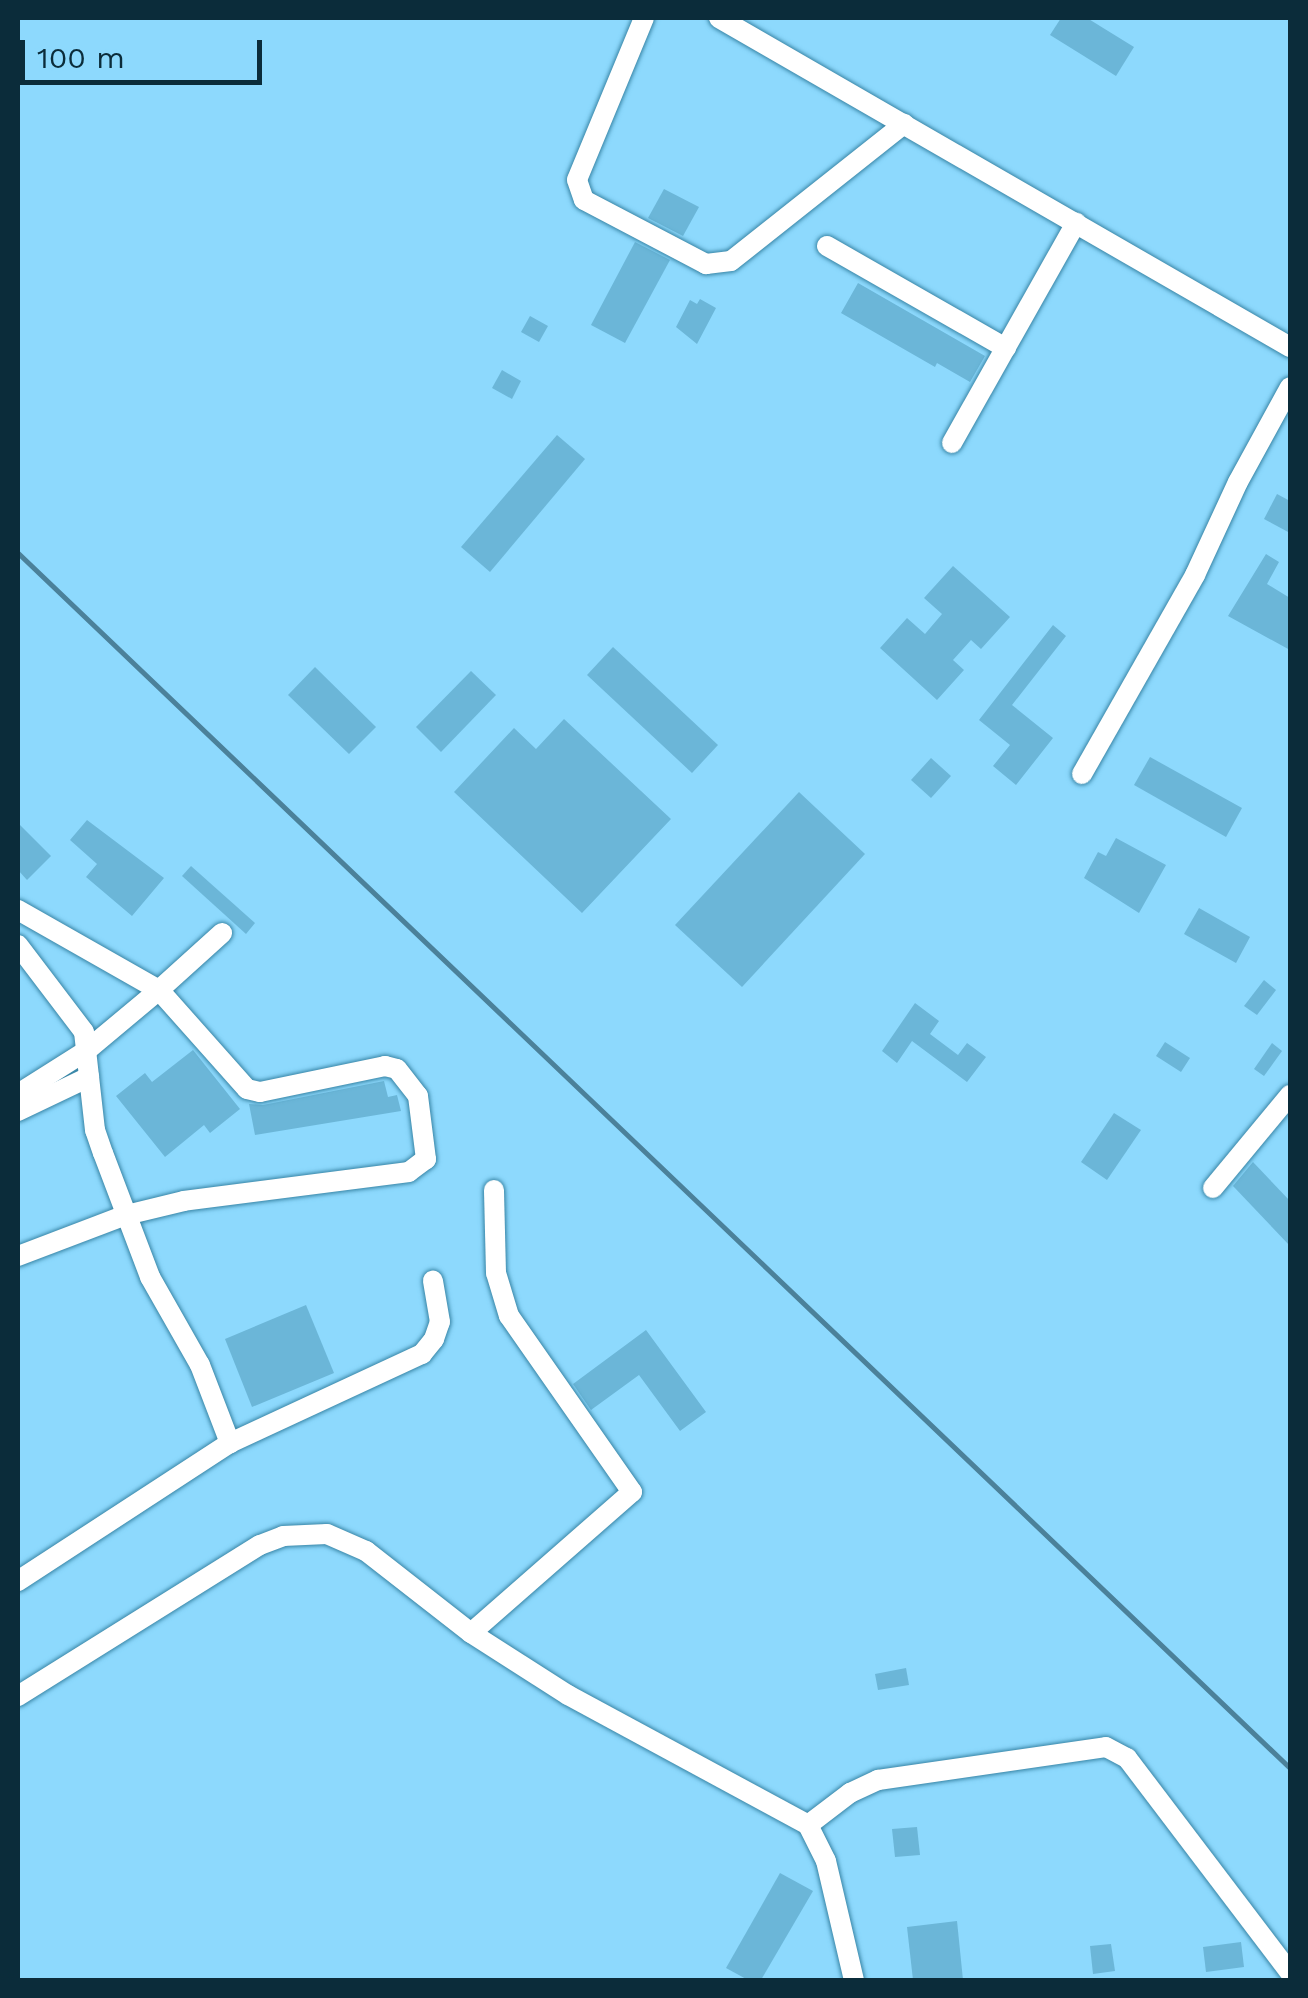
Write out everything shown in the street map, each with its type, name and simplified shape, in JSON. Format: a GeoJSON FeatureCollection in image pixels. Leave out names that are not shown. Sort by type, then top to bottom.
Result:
{"type":"FeatureCollection","features":[{"type":"Feature","properties":{"kind":"street"},"geometry":{"type":"LineString","coordinates":[[644,18],[578,180],[584,200],[706,264],[731,262],[904,124]]}},
{"type":"Feature","properties":{"kind":"street"},"geometry":{"type":"LineString","coordinates":[[720,18],[1290,347]]}},
{"type":"Feature","properties":{"kind":"street"},"geometry":{"type":"LineString","coordinates":[[952,443],[1076,223]]}},
{"type":"Feature","properties":{"kind":"street"},"geometry":{"type":"LineString","coordinates":[[827,246],[1006,348]]}},
{"type":"Feature","properties":{"kind":"street"},"geometry":{"type":"LineString","coordinates":[[1082,774],[1195,575],[1238,482],[1290,387]]}},
{"type":"Feature","properties":{"kind":"street"},"geometry":{"type":"LineString","coordinates":[[18,910],[159,990],[247,1089],[260,1092],[385,1066],[398,1069],[418,1096],[426,1159],[409,1172],[240,1192],[126,1216],[18,1256]]}},
{"type":"Feature","properties":{"kind":"street"},"geometry":{"type":"LineString","coordinates":[[18,1094],[86,1050],[222,934]]}},
{"type":"Feature","properties":{"kind":"street"},"geometry":{"type":"LineString","coordinates":[[18,945],[78,1020],[86,1050],[94,1130],[164,1306],[200,1365],[230,1443]]}},
{"type":"Feature","properties":{"kind":"street"},"geometry":{"type":"LineString","coordinates":[[18,1111],[89,1078]]}},
{"type":"Feature","properties":{"kind":"street"},"geometry":{"type":"LineString","coordinates":[[1212,1188],[1290,1095]]}},
{"type":"Feature","properties":{"kind":"street"},"geometry":{"type":"LineString","coordinates":[[472,1633],[632,1492],[520,1337],[509,1316],[496,1273],[494,1190]]}},
{"type":"Feature","properties":{"kind":"street"},"geometry":{"type":"LineString","coordinates":[[18,1581],[230,1443],[422,1354],[434,1340],[440,1322],[433,1281]]}},
{"type":"Feature","properties":{"kind":"street"},"geometry":{"type":"LineString","coordinates":[[18,1696],[260,1545],[304,1533],[327,1534],[366,1552],[472,1633],[568,1695],[808,1826],[826,1861],[854,1980]]}},
{"type":"Feature","properties":{"kind":"street"},"geometry":{"type":"LineString","coordinates":[[808,1826],[850,1793],[878,1780],[1106,1746],[1127,1758],[1290,1973]]}},
{"type":"Feature","properties":{"kind":"building"},"geometry":{"type":"Polygon","coordinates":[[[1061,18],[1087,18],[1134,47],[1116,76],[1050,35],[1061,18]]]}},
{"type":"Feature","properties":{"kind":"building"},"geometry":{"type":"Polygon","coordinates":[[[664,189],[699,207],[683,236],[648,218],[664,189]]]}},
{"type":"Feature","properties":{"kind":"building"},"geometry":{"type":"Polygon","coordinates":[[[635,242],[670,260],[625,343],[591,325],[635,242]]]}},
{"type":"Feature","properties":{"kind":"building"},"geometry":{"type":"Polygon","coordinates":[[[858,283],[985,356],[970,382],[937,363],[935,367],[841,313],[858,283]]]}},
{"type":"Feature","properties":{"kind":"building"},"geometry":{"type":"Polygon","coordinates":[[[700,299],[716,308],[697,344],[676,327],[690,300],[697,304],[700,299]]]}},
{"type":"Feature","properties":{"kind":"building"},"geometry":{"type":"Polygon","coordinates":[[[530,316],[548,326],[539,342],[521,332],[530,316]]]}},
{"type":"Feature","properties":{"kind":"building"},"geometry":{"type":"Polygon","coordinates":[[[502,370],[521,381],[512,399],[492,388],[502,370]]]}},
{"type":"Feature","properties":{"kind":"building"},"geometry":{"type":"Polygon","coordinates":[[[557,435],[585,459],[490,572],[461,547],[557,435]]]}},
{"type":"Feature","properties":{"kind":"building"},"geometry":{"type":"Polygon","coordinates":[[[1277,494],[1290,501],[1290,533],[1264,519],[1277,494]]]}},
{"type":"Feature","properties":{"kind":"building"},"geometry":{"type":"Polygon","coordinates":[[[1266,554],[1279,562],[1267,584],[1290,598],[1290,650],[1228,616],[1266,554]]]}},
{"type":"Feature","properties":{"kind":"building"},"geometry":{"type":"Polygon","coordinates":[[[953,566],[1010,617],[981,649],[971,640],[953,660],[964,670],[937,700],[880,648],[907,618],[925,634],[942,614],[924,598],[953,566]]]}},
{"type":"Feature","properties":{"kind":"building"},"geometry":{"type":"Polygon","coordinates":[[[1053,625],[1066,636],[1012,705],[1053,738],[1016,785],[993,766],[1010,745],[979,720],[1053,625]]]}},
{"type":"Feature","properties":{"kind":"building"},"geometry":{"type":"Polygon","coordinates":[[[613,647],[718,745],[692,773],[587,675],[613,647]]]}},
{"type":"Feature","properties":{"kind":"building"},"geometry":{"type":"Polygon","coordinates":[[[315,667],[376,727],[349,754],[288,695],[315,667]]]}},
{"type":"Feature","properties":{"kind":"building"},"geometry":{"type":"Polygon","coordinates":[[[471,671],[496,695],[441,752],[416,727],[471,671]]]}},
{"type":"Feature","properties":{"kind":"building"},"geometry":{"type":"Polygon","coordinates":[[[564,719],[671,819],[582,913],[454,792],[514,728],[536,749],[564,719]]]}},
{"type":"Feature","properties":{"kind":"building"},"geometry":{"type":"Polygon","coordinates":[[[1150,757],[1242,808],[1226,837],[1134,785],[1150,757]]]}},
{"type":"Feature","properties":{"kind":"building"},"geometry":{"type":"Polygon","coordinates":[[[931,758],[951,776],[931,798],[911,780],[931,758]]]}},
{"type":"Feature","properties":{"kind":"building"},"geometry":{"type":"Polygon","coordinates":[[[799,792],[865,854],[742,987],[675,925],[799,792]]]}},
{"type":"Feature","properties":{"kind":"building"},"geometry":{"type":"Polygon","coordinates":[[[87,820],[164,878],[132,916],[86,877],[97,864],[70,840],[87,820]]]}},
{"type":"Feature","properties":{"kind":"building"},"geometry":{"type":"Polygon","coordinates":[[[18,823],[51,856],[27,880],[18,870],[18,823]]]}},
{"type":"Feature","properties":{"kind":"building"},"geometry":{"type":"Polygon","coordinates":[[[1116,838],[1166,865],[1139,913],[1084,878],[1098,852],[1106,856],[1116,838]]]}},
{"type":"Feature","properties":{"kind":"building"},"geometry":{"type":"Polygon","coordinates":[[[191,866],[255,923],[246,934],[182,876],[191,866]]]}},
{"type":"Feature","properties":{"kind":"building"},"geometry":{"type":"Polygon","coordinates":[[[1199,908],[1250,937],[1236,963],[1184,934],[1199,908]]]}},
{"type":"Feature","properties":{"kind":"building"},"geometry":{"type":"Polygon","coordinates":[[[1264,980],[1276,990],[1257,1015],[1244,1006],[1264,980]]]}},
{"type":"Feature","properties":{"kind":"building"},"geometry":{"type":"Polygon","coordinates":[[[915,1003],[939,1021],[930,1034],[958,1055],[967,1043],[986,1057],[967,1082],[912,1041],[897,1063],[882,1051],[915,1003]]]}},
{"type":"Feature","properties":{"kind":"building"},"geometry":{"type":"Polygon","coordinates":[[[1165,1042],[1190,1058],[1181,1072],[1156,1056],[1165,1042]]]}},
{"type":"Feature","properties":{"kind":"building"},"geometry":{"type":"Polygon","coordinates":[[[1272,1043],[1282,1051],[1264,1076],[1254,1069],[1272,1043]]]}},
{"type":"Feature","properties":{"kind":"building"},"geometry":{"type":"Polygon","coordinates":[[[193,1050],[240,1109],[210,1133],[204,1125],[165,1157],[116,1096],[145,1073],[152,1082],[193,1050]]]}},
{"type":"Feature","properties":{"kind":"building"},"geometry":{"type":"Polygon","coordinates":[[[384,1081],[388,1097],[397,1095],[401,1111],[255,1135],[249,1104],[263,1105],[384,1081]]]}},
{"type":"Feature","properties":{"kind":"building"},"geometry":{"type":"Polygon","coordinates":[[[1114,1113],[1141,1130],[1107,1180],[1081,1162],[1114,1113]]]}},
{"type":"Feature","properties":{"kind":"building"},"geometry":{"type":"Polygon","coordinates":[[[1253,1162],[1290,1201],[1290,1246],[1233,1186],[1253,1162]]]}},
{"type":"Feature","properties":{"kind":"building"},"geometry":{"type":"Polygon","coordinates":[[[306,1305],[334,1373],[252,1407],[225,1339],[306,1305]]]}},
{"type":"Feature","properties":{"kind":"building"},"geometry":{"type":"Polygon","coordinates":[[[646,1330],[706,1412],[680,1431],[639,1375],[591,1410],[573,1384],[646,1330]]]}},
{"type":"Feature","properties":{"kind":"building"},"geometry":{"type":"Polygon","coordinates":[[[906,1668],[909,1685],[878,1690],[875,1674],[906,1668]]]}},
{"type":"Feature","properties":{"kind":"building"},"geometry":{"type":"Polygon","coordinates":[[[917,1827],[920,1855],[895,1857],[892,1829],[917,1827]]]}},
{"type":"Feature","properties":{"kind":"building"},"geometry":{"type":"Polygon","coordinates":[[[780,1873],[813,1891],[761,1980],[748,1980],[726,1968],[780,1873]]]}},
{"type":"Feature","properties":{"kind":"building"},"geometry":{"type":"Polygon","coordinates":[[[957,1921],[963,1980],[913,1980],[907,1927],[957,1921]]]}},
{"type":"Feature","properties":{"kind":"building"},"geometry":{"type":"Polygon","coordinates":[[[1241,1942],[1244,1967],[1206,1972],[1203,1947],[1241,1942]]]}},
{"type":"Feature","properties":{"kind":"building"},"geometry":{"type":"Polygon","coordinates":[[[1111,1944],[1115,1971],[1093,1974],[1090,1946],[1111,1944]]]}},
{"type":"Feature","properties":{"kind":"railway"},"geometry":{"type":"LineString","coordinates":[[18,553],[1290,1768]]}}]}
